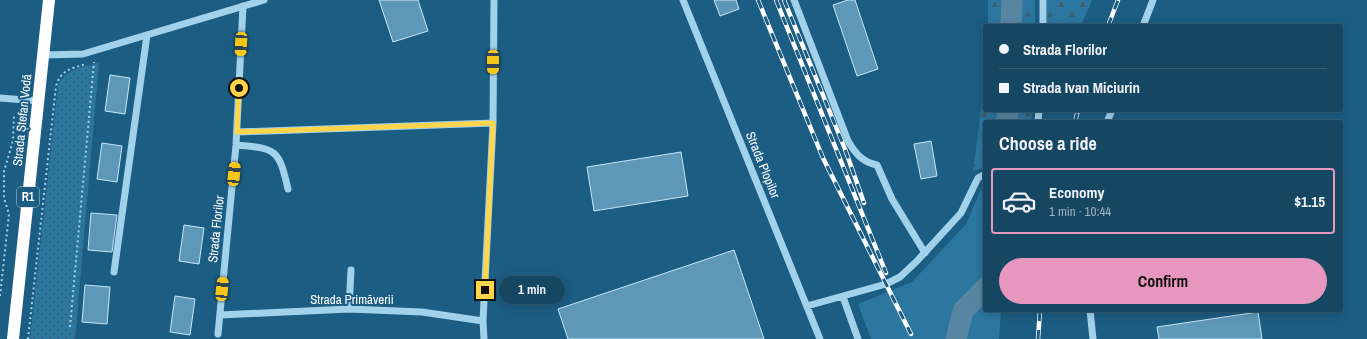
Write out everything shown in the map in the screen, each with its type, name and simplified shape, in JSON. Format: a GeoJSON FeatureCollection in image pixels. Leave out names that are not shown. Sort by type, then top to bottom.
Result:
{"type":"FeatureCollection","features":[{"type":"Feature","properties":{"kind":"highway","name":"Strada Ștefan Vodă"},"geometry":{"type":"LineString","coordinates":[[13,339],[49,0]]}},
{"type":"Feature","properties":{"kind":"street"},"geometry":{"type":"LineString","coordinates":[[44,55],[84,54],[264,0]]}},
{"type":"Feature","properties":{"kind":"street"},"geometry":{"type":"LineString","coordinates":[[484,339],[483,321],[493,123],[494,0]]}},
{"type":"Feature","properties":{"kind":"street","name":"Strada Plopilor"},"geometry":{"type":"LineString","coordinates":[[683,0],[820,339]]}},
{"type":"Feature","properties":{"kind":"street"},"geometry":{"type":"LineString","coordinates":[[794,0],[848,141],[861,158],[868,164],[876,165],[896,206],[925,253]]}},
{"type":"Feature","properties":{"kind":"street"},"geometry":{"type":"LineString","coordinates":[[1043,0],[1043,24]]}},
{"type":"Feature","properties":{"kind":"street"},"geometry":{"type":"LineString","coordinates":[[1144,24],[1153,0]]}},
{"type":"Feature","properties":{"kind":"street","name":"Strada Florilor"},"geometry":{"type":"LineString","coordinates":[[218,334],[237,132],[243,6]]}},
{"type":"Feature","properties":{"kind":"street"},"geometry":{"type":"LineString","coordinates":[[114,272],[147,35]]}},
{"type":"Feature","properties":{"kind":"street"},"geometry":{"type":"LineString","coordinates":[[0,98],[38,102]]}},
{"type":"Feature","properties":{"kind":"street"},"geometry":{"type":"LineString","coordinates":[[237,132],[493,123]]}},
{"type":"Feature","properties":{"kind":"street"},"geometry":{"type":"LineString","coordinates":[[236,145],[254,146],[277,155],[281,160],[288,189]]}},
{"type":"Feature","properties":{"kind":"street"},"geometry":{"type":"LineString","coordinates":[[807,306],[844,297],[891,282],[906,273],[961,213],[978,178],[983,175]]}},
{"type":"Feature","properties":{"kind":"street"},"geometry":{"type":"LineString","coordinates":[[349,309],[351,270]]}},
{"type":"Feature","properties":{"kind":"street"},"geometry":{"type":"LineString","coordinates":[[844,297],[858,339]]}},
{"type":"Feature","properties":{"kind":"street","name":"Strada Primăverii"},"geometry":{"type":"LineString","coordinates":[[220,315],[349,309],[422,312],[483,321]]}},
{"type":"Feature","properties":{"kind":"street"},"geometry":{"type":"LineString","coordinates":[[1090,312],[1093,339]]}},
{"type":"Feature","properties":{"kind":"path"},"geometry":{"type":"LineString","coordinates":[[28,339],[56,86],[59,75],[99,60]]}},
{"type":"Feature","properties":{"kind":"path"},"geometry":{"type":"LineString","coordinates":[[70,326],[94,62]]}},
{"type":"Feature","properties":{"kind":"path"},"geometry":{"type":"LineString","coordinates":[[0,296],[9,214],[4,198],[4,171],[13,141],[14,114]]}},
{"type":"Feature","properties":{"kind":"green space"},"geometry":{"type":"Polygon","coordinates":[[[988,0],[1035,0],[1035,24],[988,24],[988,0]]]}},
{"type":"Feature","properties":{"kind":"green space"},"geometry":{"type":"Polygon","coordinates":[[[1047,0],[1092,0],[1082,24],[1047,24],[1047,0]]]}},
{"type":"Feature","properties":{"kind":"green space"},"geometry":{"type":"Polygon","coordinates":[[[99,63],[75,339],[30,339],[58,86],[61,80],[70,72],[99,63]]]}},
{"type":"Feature","properties":{"kind":"green space"},"geometry":{"type":"Polygon","coordinates":[[[983,94],[983,112],[1032,112],[1031,120],[983,120],[983,168],[973,171],[983,94]]]}},
{"type":"Feature","properties":{"kind":"green space"},"geometry":{"type":"Polygon","coordinates":[[[983,184],[983,312],[1001,312],[999,339],[871,339],[858,304],[912,282],[966,224],[983,184]]]}},
{"type":"Feature","properties":{"kind":"building"},"geometry":{"type":"Polygon","coordinates":[[[379,0],[418,0],[428,31],[393,42],[379,0]]]}},
{"type":"Feature","properties":{"kind":"building"},"geometry":{"type":"Polygon","coordinates":[[[714,0],[736,0],[739,9],[720,16],[714,0]]]}},
{"type":"Feature","properties":{"kind":"building"},"geometry":{"type":"Polygon","coordinates":[[[848,0],[855,0],[878,69],[857,76],[833,5],[848,0]]]}},
{"type":"Feature","properties":{"kind":"building"},"geometry":{"type":"Polygon","coordinates":[[[110,75],[130,78],[125,114],[105,111],[110,75]]]}},
{"type":"Feature","properties":{"kind":"building"},"geometry":{"type":"Polygon","coordinates":[[[931,141],[937,176],[921,179],[914,144],[931,141]]]}},
{"type":"Feature","properties":{"kind":"building"},"geometry":{"type":"Polygon","coordinates":[[[102,143],[122,146],[117,182],[97,179],[102,143]]]}},
{"type":"Feature","properties":{"kind":"building"},"geometry":{"type":"Polygon","coordinates":[[[681,152],[688,196],[594,211],[587,167],[681,152]]]}},
{"type":"Feature","properties":{"kind":"building"},"geometry":{"type":"Polygon","coordinates":[[[91,213],[117,215],[112,252],[88,250],[91,213]]]}},
{"type":"Feature","properties":{"kind":"building"},"geometry":{"type":"Polygon","coordinates":[[[184,225],[204,228],[199,264],[179,261],[184,225]]]}},
{"type":"Feature","properties":{"kind":"building"},"geometry":{"type":"Polygon","coordinates":[[[734,250],[764,339],[568,339],[558,309],[734,250]]]}},
{"type":"Feature","properties":{"kind":"building"},"geometry":{"type":"Polygon","coordinates":[[[85,285],[110,287],[107,324],[82,322],[85,285]]]}},
{"type":"Feature","properties":{"kind":"building"},"geometry":{"type":"Polygon","coordinates":[[[175,296],[195,299],[190,335],[170,332],[175,296]]]}},
{"type":"Feature","properties":{"kind":"building"},"geometry":{"type":"Polygon","coordinates":[[[1258,312],[1262,339],[1159,339],[1157,327],[1258,312]]]}},
{"type":"Feature","properties":{"kind":"waterway"},"geometry":{"type":"LineString","coordinates":[[1011,24],[1012,0]]}},
{"type":"Feature","properties":{"kind":"waterway"},"geometry":{"type":"LineString","coordinates":[[1006,120],[1008,112]]}},
{"type":"Feature","properties":{"kind":"waterway"},"geometry":{"type":"LineString","coordinates":[[956,339],[963,311],[983,290]]}},
{"type":"Feature","properties":{"kind":"railway"},"geometry":{"type":"LineString","coordinates":[[758,0],[823,158],[911,334]]}},
{"type":"Feature","properties":{"kind":"railway"},"geometry":{"type":"LineString","coordinates":[[776,0],[886,273]]}},
{"type":"Feature","properties":{"kind":"railway"},"geometry":{"type":"LineString","coordinates":[[784,0],[845,149],[864,203]]}},
{"type":"Feature","properties":{"kind":"railway"},"geometry":{"type":"LineString","coordinates":[[1109,24],[1118,0]]}},
{"type":"Feature","properties":{"kind":"railway"},"geometry":{"type":"LineString","coordinates":[[1076,120],[1078,112]]}},
{"type":"Feature","properties":{"kind":"railway"},"geometry":{"type":"LineString","coordinates":[[1038,339],[1040,312]]}},
{"type":"Feature","properties":{"kind":"route"},"geometry":{"type":"LineString","coordinates":[[239,88],[237,132],[493,123],[485,290]]}}]}
